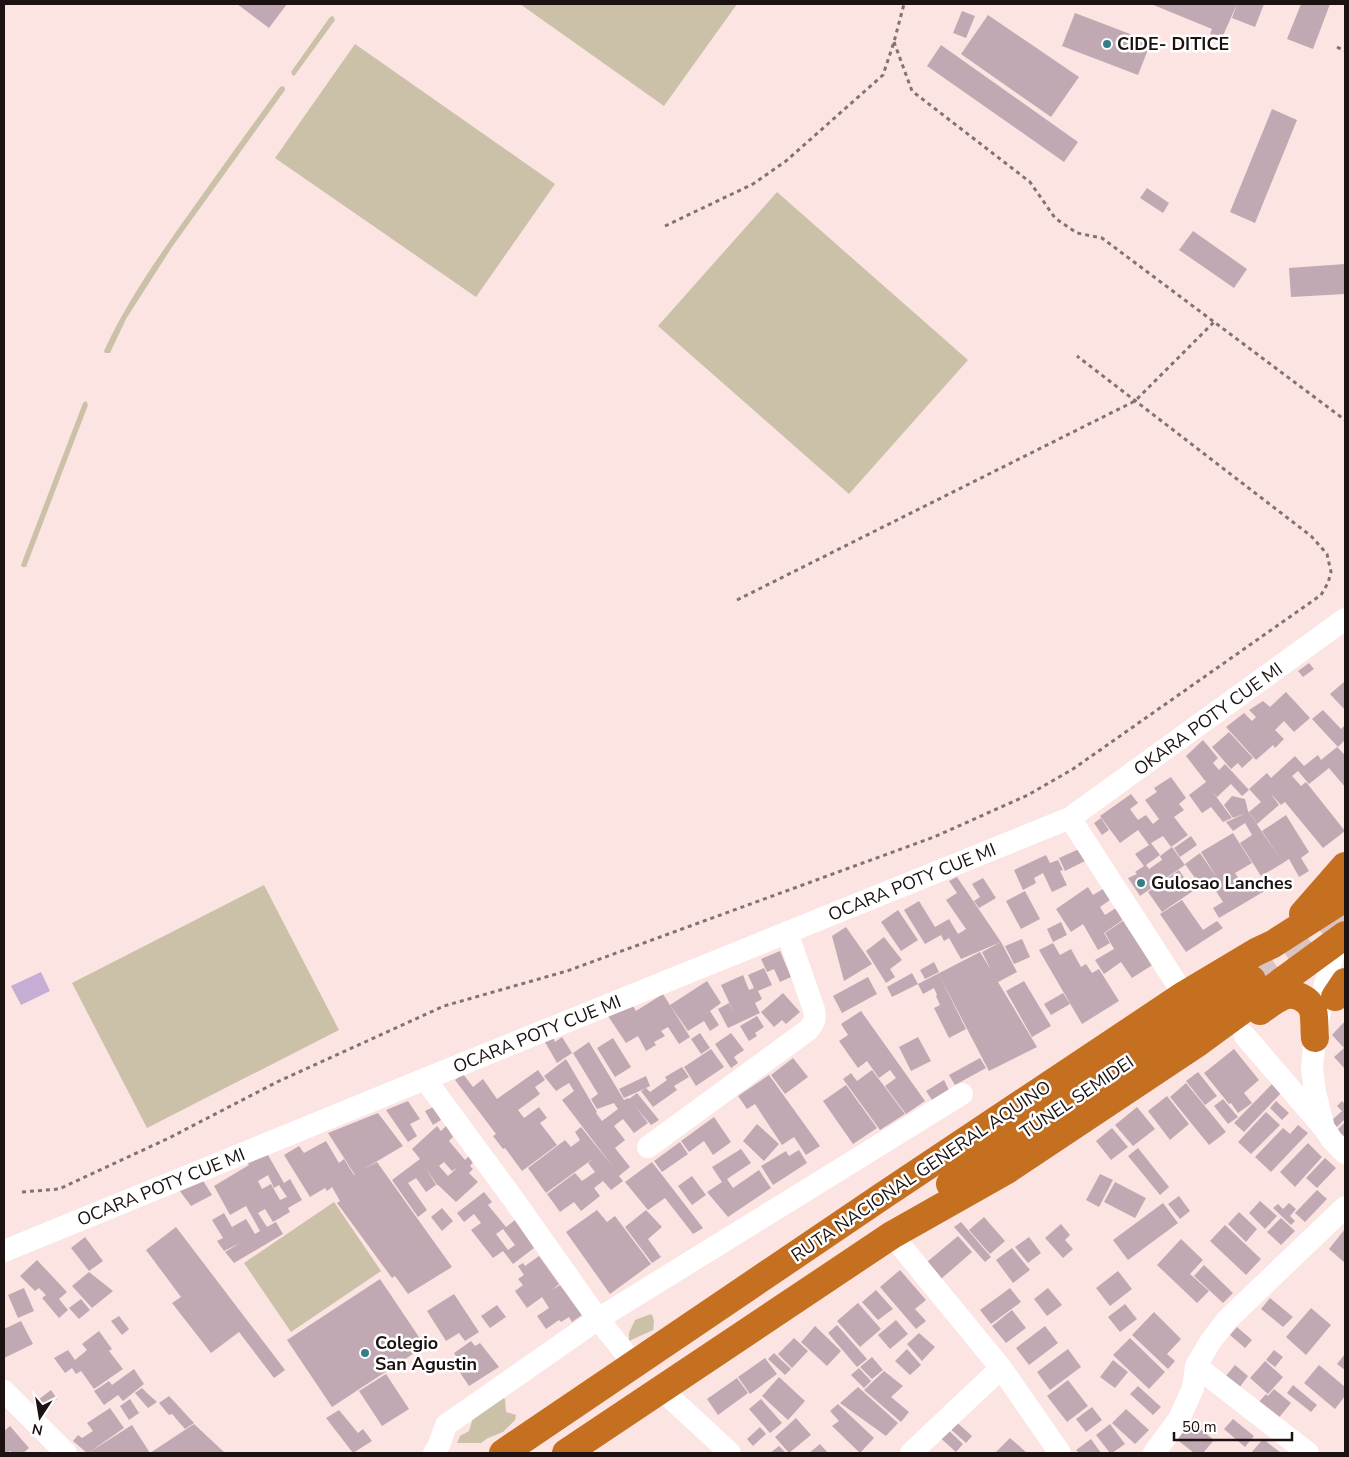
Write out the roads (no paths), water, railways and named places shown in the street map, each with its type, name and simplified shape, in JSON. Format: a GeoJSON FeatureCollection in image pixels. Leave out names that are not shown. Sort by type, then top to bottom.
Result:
{"type":"FeatureCollection","features":[{"type":"Feature","properties":{"kind":"highway"},"geometry":{"type":"LineString","coordinates":[[1273,944],[1345,866]]}},
{"type":"Feature","properties":{"kind":"highway","name":"RUTA NACIONAL GENERAL AQUINO"},"geometry":{"type":"LineString","coordinates":[[503,1453],[1184,995],[1256,952],[1273,944],[1345,898]]}},
{"type":"Feature","properties":{"kind":"highway","name":"RUTA NACIONAL GENERAL AQUINO"},"geometry":{"type":"LineString","coordinates":[[566,1453],[902,1230],[1007,1170],[1200,1042],[1343,940]]}},
{"type":"Feature","properties":{"kind":"highway","name":"TÚNEL SEMIDEI"},"geometry":{"type":"LineString","coordinates":[[902,1230],[950,1184],[1096,1082],[1252,980]]}},
{"type":"Feature","properties":{"kind":"highway"},"geometry":{"type":"LineString","coordinates":[[1200,1042],[1217,1038],[1227,1033],[1268,1005],[1284,996],[1292,995],[1301,997],[1311,1006],[1315,1038]]}},
{"type":"Feature","properties":{"kind":"street","name":"OKARA POTY CUE MI"},"geometry":{"type":"LineString","coordinates":[[1070,818],[1345,619]]}},
{"type":"Feature","properties":{"kind":"street","name":"OCARA POTY CUE MI"},"geometry":{"type":"LineString","coordinates":[[4,1251],[1070,818]]}},
{"type":"Feature","properties":{"kind":"street"},"geometry":{"type":"LineString","coordinates":[[1070,818],[1184,995]]}},
{"type":"Feature","properties":{"kind":"street"},"geometry":{"type":"LineString","coordinates":[[648,1147],[800,1036],[814,1023],[816,1016],[788,932]]}},
{"type":"Feature","properties":{"kind":"street"},"geometry":{"type":"LineString","coordinates":[[1315,1038],[1342,990],[1343,940]]}},
{"type":"Feature","properties":{"kind":"street"},"geometry":{"type":"LineString","coordinates":[[1324,1128],[1315,1092],[1312,1070],[1315,1038],[1323,992],[1343,940]]}},
{"type":"Feature","properties":{"kind":"street"},"geometry":{"type":"LineString","coordinates":[[1246,1036],[1332,1140],[1345,1153]]}},
{"type":"Feature","properties":{"kind":"street"},"geometry":{"type":"LineString","coordinates":[[425,1079],[598,1320],[634,1364]]}},
{"type":"Feature","properties":{"kind":"street"},"geometry":{"type":"LineString","coordinates":[[434,1453],[446,1425],[598,1320],[962,1094]]}},
{"type":"Feature","properties":{"kind":"street"},"geometry":{"type":"LineString","coordinates":[[1154,1453],[1180,1419],[1193,1388],[1196,1366],[1210,1342],[1227,1320],[1345,1207]]}},
{"type":"Feature","properties":{"kind":"street"},"geometry":{"type":"LineString","coordinates":[[902,1230],[1060,1453]]}},
{"type":"Feature","properties":{"kind":"street"},"geometry":{"type":"LineString","coordinates":[[1196,1366],[1308,1453]]}},
{"type":"Feature","properties":{"kind":"street"},"geometry":{"type":"LineString","coordinates":[[911,1453],[1001,1368]]}},
{"type":"Feature","properties":{"kind":"street"},"geometry":{"type":"LineString","coordinates":[[661,1389],[730,1453]]}},
{"type":"Feature","properties":{"kind":"street"},"geometry":{"type":"LineString","coordinates":[[4,1391],[66,1453]]}},
{"type":"Feature","properties":{"kind":"tunnel"},"geometry":{"type":"LineString","coordinates":[[1252,980],[1325,929],[1345,908]]}},
{"type":"Feature","properties":{"kind":"place","name":"CIDE- DITICE"},"geometry":{"type":"Point","coordinates":[1107,44]}},
{"type":"Feature","properties":{"kind":"place","name":"Gulosao Lanches"},"geometry":{"type":"Point","coordinates":[1141,883]}},
{"type":"Feature","properties":{"kind":"place","name":"Colegio San Agustin"},"geometry":{"type":"Point","coordinates":[365,1353]}}]}
